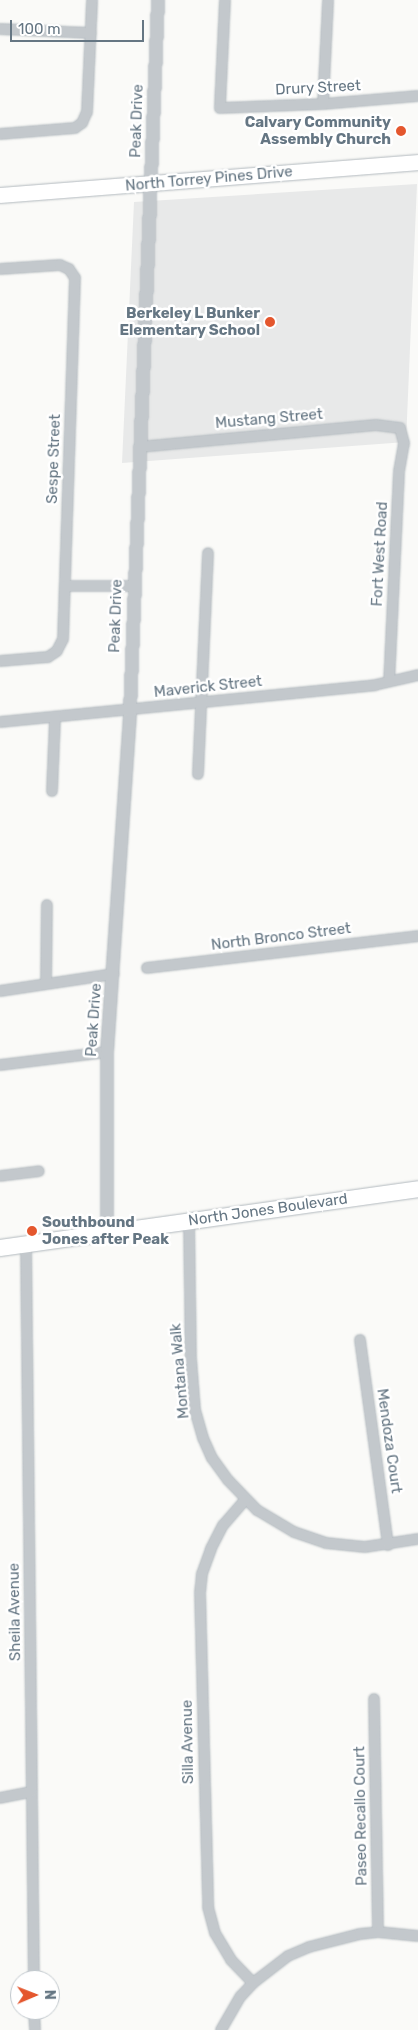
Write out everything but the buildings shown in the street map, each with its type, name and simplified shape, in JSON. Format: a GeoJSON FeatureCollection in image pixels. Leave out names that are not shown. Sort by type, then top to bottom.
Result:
{"type":"FeatureCollection","features":[{"type":"Feature","properties":{"kind":"main road","name":"North Torrey Pines Drive"},"geometry":{"type":"LineString","coordinates":[[0,195],[418,162]]}},
{"type":"Feature","properties":{"kind":"main road","name":"North Jones Boulevard"},"geometry":{"type":"LineString","coordinates":[[0,1248],[418,1190]]}},
{"type":"Feature","properties":{"kind":"street"},"geometry":{"type":"LineString","coordinates":[[0,134],[75,128],[82,123],[87,112],[92,0]]}},
{"type":"Feature","properties":{"kind":"street","name":"Peak Drive"},"geometry":{"type":"LineString","coordinates":[[107,1233],[107,1052],[114,974],[130,711],[158,0]]}},
{"type":"Feature","properties":{"kind":"street","name":"Drury Street"},"geometry":{"type":"LineString","coordinates":[[225,0],[220,108],[323,104],[418,96]]}},
{"type":"Feature","properties":{"kind":"street"},"geometry":{"type":"LineString","coordinates":[[323,104],[328,0]]}},
{"type":"Feature","properties":{"kind":"street"},"geometry":{"type":"LineString","coordinates":[[0,29],[91,33]]}},
{"type":"Feature","properties":{"kind":"street","name":"Sespe Street"},"geometry":{"type":"LineString","coordinates":[[0,269],[60,265],[69,269],[75,278],[63,638],[57,651],[48,657],[0,661]]}},
{"type":"Feature","properties":{"kind":"street","name":"Mustang Street"},"geometry":{"type":"LineString","coordinates":[[139,446],[376,425],[400,428]]}},
{"type":"Feature","properties":{"kind":"street","name":"Fort West Road"},"geometry":{"type":"LineString","coordinates":[[389,681],[399,472],[404,443],[400,428]]}},
{"type":"Feature","properties":{"kind":"street"},"geometry":{"type":"LineString","coordinates":[[198,774],[208,553]]}},
{"type":"Feature","properties":{"kind":"street"},"geometry":{"type":"LineString","coordinates":[[65,586],[134,586]]}},
{"type":"Feature","properties":{"kind":"street","name":"Maverick Street"},"geometry":{"type":"LineString","coordinates":[[0,722],[201,704],[257,696],[375,685],[418,675]]}},
{"type":"Feature","properties":{"kind":"street"},"geometry":{"type":"LineString","coordinates":[[52,791],[55,718]]}},
{"type":"Feature","properties":{"kind":"street"},"geometry":{"type":"LineString","coordinates":[[46,983],[47,905]]}},
{"type":"Feature","properties":{"kind":"street","name":"North Bronco Street"},"geometry":{"type":"LineString","coordinates":[[147,968],[418,936]]}},
{"type":"Feature","properties":{"kind":"street"},"geometry":{"type":"LineString","coordinates":[[0,991],[114,974]]}},
{"type":"Feature","properties":{"kind":"street"},"geometry":{"type":"LineString","coordinates":[[0,1065],[107,1052]]}},
{"type":"Feature","properties":{"kind":"street"},"geometry":{"type":"LineString","coordinates":[[0,1176],[39,1171]]}},
{"type":"Feature","properties":{"kind":"street","name":"Montana Walk"},"geometry":{"type":"LineString","coordinates":[[189,1221],[191,1359],[195,1410],[203,1438],[212,1458],[245,1500],[257,1510],[294,1532],[326,1543],[365,1547],[418,1539]]}},
{"type":"Feature","properties":{"kind":"street","name":"Sheila Avenue"},"geometry":{"type":"LineString","coordinates":[[26,1244],[34,1970]]}},
{"type":"Feature","properties":{"kind":"street","name":"Mendoza Court"},"geometry":{"type":"LineString","coordinates":[[360,1340],[388,1545]]}},
{"type":"Feature","properties":{"kind":"street","name":"Silla Avenue"},"geometry":{"type":"LineString","coordinates":[[245,1500],[223,1525],[211,1549],[202,1574],[200,1592],[208,1908],[215,1933],[231,1960],[253,1983]]}},
{"type":"Feature","properties":{"kind":"street","name":"Paseo Recallo Court"},"geometry":{"type":"LineString","coordinates":[[374,1699],[378,1932]]}},
{"type":"Feature","properties":{"kind":"street"},"geometry":{"type":"LineString","coordinates":[[0,1798],[31,1792]]}},
{"type":"Feature","properties":{"kind":"street"},"geometry":{"type":"LineString","coordinates":[[221,2030],[241,1996],[253,1983],[288,1956],[338,1938],[378,1932],[418,1936]]}},
{"type":"Feature","properties":{"kind":"shaded area","name":"Berkeley L Bunker Elementary School"},"geometry":{"type":"Polygon","coordinates":[[[417,184],[406,442],[122,463],[134,202],[417,184]]]}},
{"type":"Feature","properties":{"kind":"place","name":"Calvary Community Assembly Church"},"geometry":{"type":"Point","coordinates":[401,131]}},
{"type":"Feature","properties":{"kind":"place","name":"Berkeley L Bunker Elementary School"},"geometry":{"type":"Point","coordinates":[270,322]}},
{"type":"Feature","properties":{"kind":"place","name":"Southbound Jones after Peak"},"geometry":{"type":"Point","coordinates":[32,1231]}}]}
